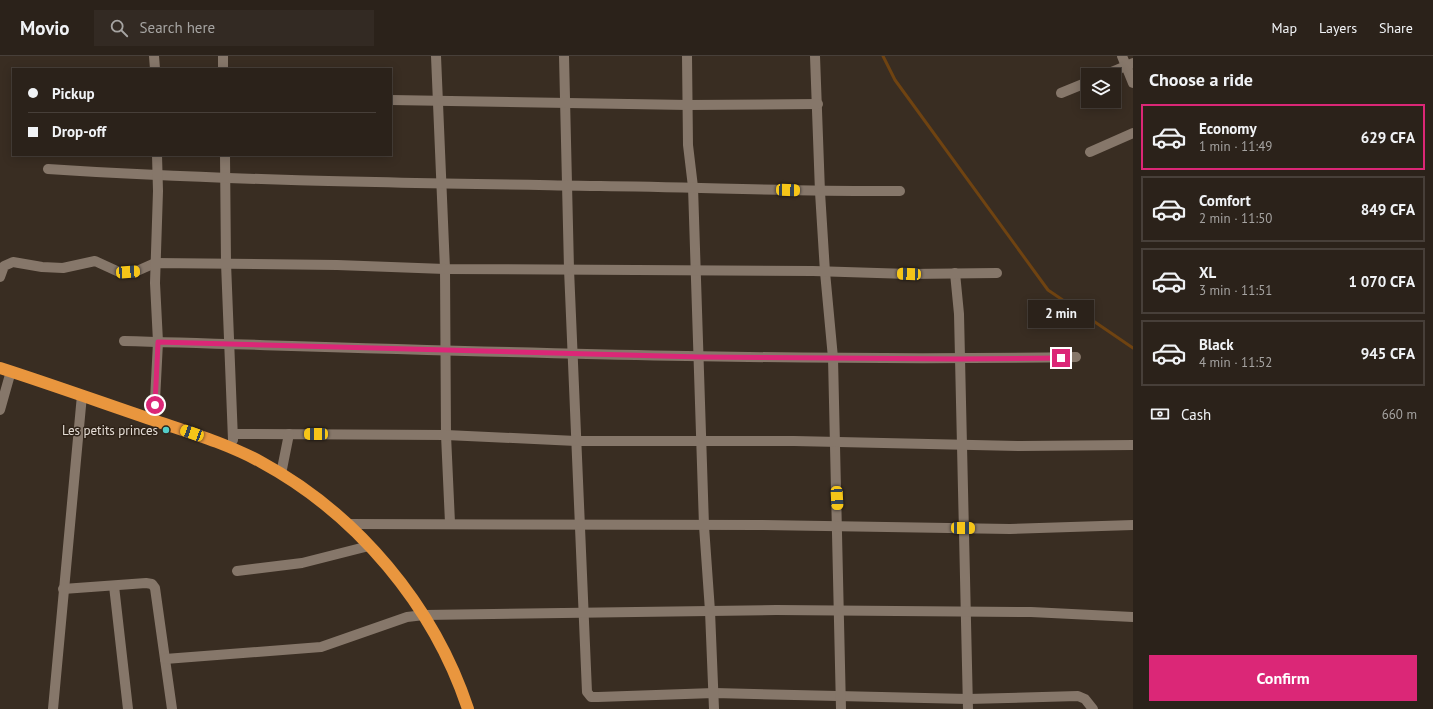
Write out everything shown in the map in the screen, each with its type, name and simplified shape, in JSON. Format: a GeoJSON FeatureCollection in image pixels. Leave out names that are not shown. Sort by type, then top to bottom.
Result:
{"type":"FeatureCollection","features":[{"type":"Feature","properties":{"kind":"highway"},"geometry":{"type":"LineString","coordinates":[[6,370],[233,448],[282,474],[326,505],[370,546],[400,582],[424,615],[451,663],[468,709]]}},
{"type":"Feature","properties":{"kind":"street"},"geometry":{"type":"LineString","coordinates":[[154,56],[155,68]]}},
{"type":"Feature","properties":{"kind":"street"},"geometry":{"type":"LineString","coordinates":[[223,56],[223,68]]}},
{"type":"Feature","properties":{"kind":"street"},"geometry":{"type":"LineString","coordinates":[[436,56],[436,101],[442,183],[445,269],[446,435],[450,523]]}},
{"type":"Feature","properties":{"kind":"street"},"geometry":{"type":"LineString","coordinates":[[564,56],[569,269],[587,692],[591,696],[714,693],[841,696],[968,704],[1078,696],[1085,699],[1093,709]]}},
{"type":"Feature","properties":{"kind":"street"},"geometry":{"type":"LineString","coordinates":[[687,56],[688,145],[693,187],[704,526],[710,611],[714,709]]}},
{"type":"Feature","properties":{"kind":"street"},"geometry":{"type":"LineString","coordinates":[[815,56],[818,104],[820,192],[825,272],[833,358],[841,709]]}},
{"type":"Feature","properties":{"kind":"street"},"geometry":{"type":"LineString","coordinates":[[1122,56],[1129,65],[1133,82]]}},
{"type":"Feature","properties":{"kind":"street"},"geometry":{"type":"LineString","coordinates":[[1061,93],[1081,85]]}},
{"type":"Feature","properties":{"kind":"street"},"geometry":{"type":"LineString","coordinates":[[392,100],[688,105],[818,104]]}},
{"type":"Feature","properties":{"kind":"street"},"geometry":{"type":"LineString","coordinates":[[1090,152],[1133,133]]}},
{"type":"Feature","properties":{"kind":"street"},"geometry":{"type":"LineString","coordinates":[[154,420],[158,342],[154,283],[158,176],[157,156]]}},
{"type":"Feature","properties":{"kind":"street"},"geometry":{"type":"LineString","coordinates":[[225,156],[226,263],[233,448]]}},
{"type":"Feature","properties":{"kind":"street"},"geometry":{"type":"LineString","coordinates":[[48,169],[158,176],[693,187],[820,192],[900,191]]}},
{"type":"Feature","properties":{"kind":"street"},"geometry":{"type":"LineString","coordinates":[[0,277],[4,266],[13,262],[52,268],[95,261],[118,272],[137,271],[155,263],[226,263],[445,269],[696,270],[909,274],[997,273]]}},
{"type":"Feature","properties":{"kind":"street"},"geometry":{"type":"LineString","coordinates":[[955,273],[959,314],[963,528],[968,612],[968,704]]}},
{"type":"Feature","properties":{"kind":"street"},"geometry":{"type":"LineString","coordinates":[[124,341],[699,357],[959,359],[1076,357]]}},
{"type":"Feature","properties":{"kind":"street"},"geometry":{"type":"LineString","coordinates":[[0,410],[6,370]]}},
{"type":"Feature","properties":{"kind":"street"},"geometry":{"type":"LineString","coordinates":[[53,709],[82,395]]}},
{"type":"Feature","properties":{"kind":"street"},"geometry":{"type":"LineString","coordinates":[[233,434],[446,435],[576,440],[834,442],[962,446],[1133,445]]}},
{"type":"Feature","properties":{"kind":"street"},"geometry":{"type":"LineString","coordinates":[[282,474],[288,434]]}},
{"type":"Feature","properties":{"kind":"street"},"geometry":{"type":"LineString","coordinates":[[347,524],[450,523],[1010,529],[1133,526]]}},
{"type":"Feature","properties":{"kind":"street"},"geometry":{"type":"LineString","coordinates":[[237,571],[302,563],[370,546]]}},
{"type":"Feature","properties":{"kind":"street"},"geometry":{"type":"LineString","coordinates":[[63,589],[146,583],[154,586],[162,625],[172,709]]}},
{"type":"Feature","properties":{"kind":"street"},"geometry":{"type":"LineString","coordinates":[[114,586],[128,709]]}},
{"type":"Feature","properties":{"kind":"street"},"geometry":{"type":"LineString","coordinates":[[165,659],[321,647],[406,617],[424,615],[710,611],[838,611],[1071,613],[1133,617]]}},
{"type":"Feature","properties":{"kind":"waterway"},"geometry":{"type":"LineString","coordinates":[[883,56],[895,80],[1048,290],[1133,348]]}},
{"type":"Feature","properties":{"kind":"place","name":"Les petits princes"},"geometry":{"type":"Point","coordinates":[166,430]}},
{"type":"Feature","properties":{"kind":"route"},"geometry":{"type":"LineString","coordinates":[[155,405],[158,342],[699,357],[959,359],[1061,358]]}}]}
